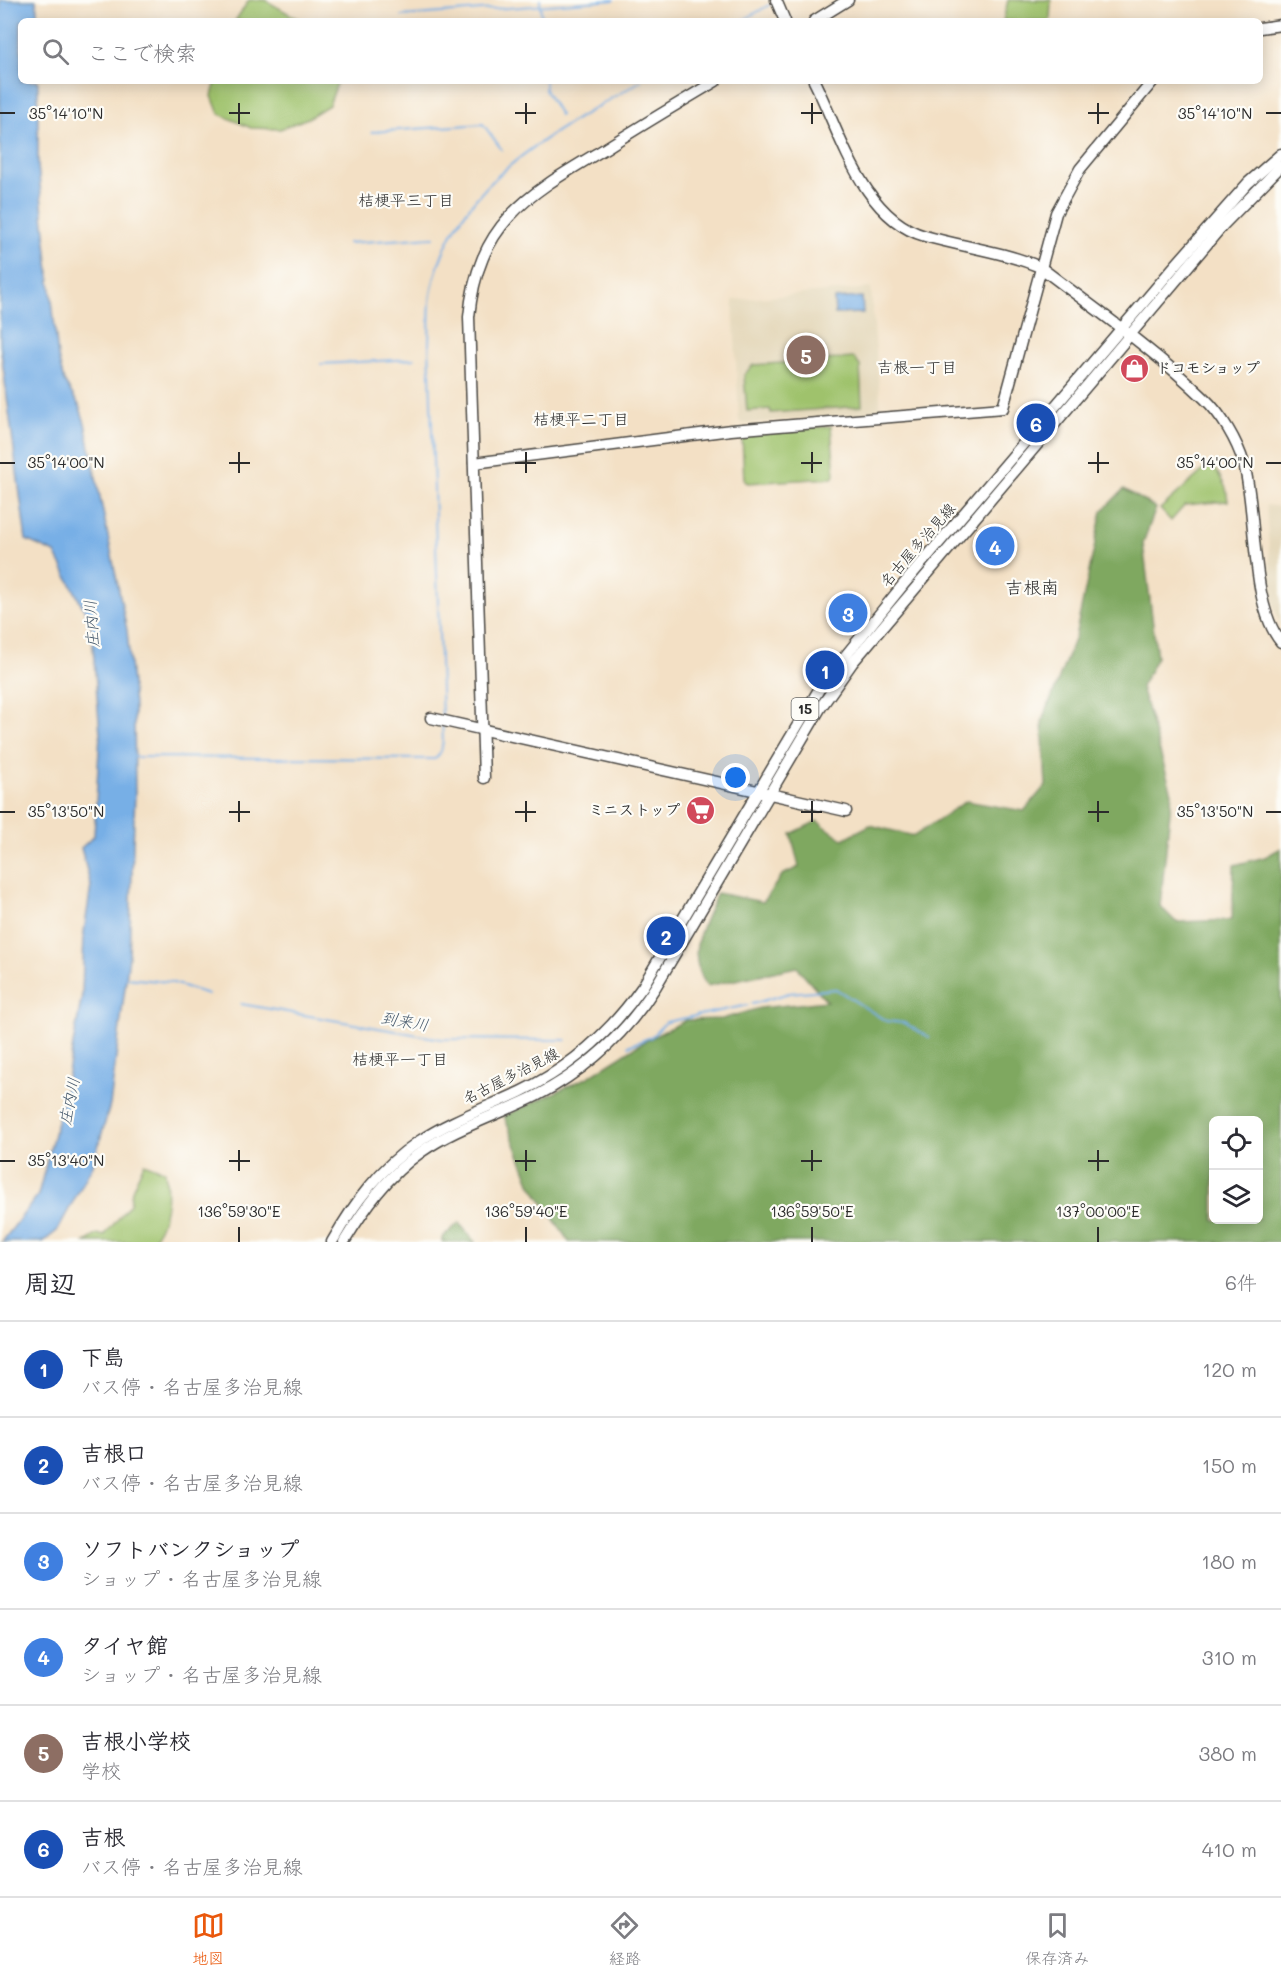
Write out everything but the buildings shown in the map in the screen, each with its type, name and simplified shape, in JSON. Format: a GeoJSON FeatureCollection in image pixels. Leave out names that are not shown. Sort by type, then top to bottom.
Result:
{"type":"FeatureCollection","features":[{"type":"Feature","properties":{"kind":"street"},"geometry":{"type":"LineString","coordinates":[[776,0],[785,18]]}},
{"type":"Feature","properties":{"kind":"street"},"geometry":{"type":"LineString","coordinates":[[819,18],[848,0]]}},
{"type":"Feature","properties":{"kind":"street"},"geometry":{"type":"LineString","coordinates":[[1263,28],[1281,25]]}},
{"type":"Feature","properties":{"kind":"street"},"geometry":{"type":"LineString","coordinates":[[484,778],[470,310],[481,261],[491,241],[504,223],[533,192],[711,84]]}},
{"type":"Feature","properties":{"kind":"street"},"geometry":{"type":"LineString","coordinates":[[815,84],[868,194],[886,214],[902,226],[921,235],[1014,255],[1040,267],[1125,332],[1205,399],[1231,434],[1244,463],[1265,603],[1276,637],[1281,642]]}},
{"type":"Feature","properties":{"kind":"street"},"geometry":{"type":"LineString","coordinates":[[474,463],[731,430],[1003,408],[1056,213],[1080,169],[1151,84]]}},
{"type":"Feature","properties":{"kind":"street","name":"名古屋多治見線"},"geometry":{"type":"LineString","coordinates":[[344,1242],[372,1199],[390,1178],[414,1157],[575,1074],[624,1029],[656,986],[821,707],[852,663],[1248,183],[1281,154]]}},
{"type":"Feature","properties":{"kind":"street","name":"名古屋多治見線"},"geometry":{"type":"LineString","coordinates":[[332,1242],[364,1192],[384,1170],[418,1142],[550,1076],[591,1046],[612,1026],[643,986],[810,702],[842,658],[1125,332],[1281,166]]}},
{"type":"Feature","properties":{"kind":"street"},"geometry":{"type":"LineString","coordinates":[[438,720],[768,796],[846,811]]}},
{"type":"Feature","properties":{"kind":"shaded area"},"geometry":{"type":"Polygon","coordinates":[[[871,288],[881,410],[743,424],[739,421],[733,300],[871,288]]]}},
{"type":"Feature","properties":{"kind":"shaded area"},"geometry":{"type":"Polygon","coordinates":[[[1266,505],[1281,507],[1281,625],[1273,605],[1266,505]]]}},
{"type":"Feature","properties":{"kind":"green space"},"geometry":{"type":"Polygon","coordinates":[[[249,0],[265,0],[297,18],[237,18],[249,0]]]}},
{"type":"Feature","properties":{"kind":"green space"},"geometry":{"type":"Polygon","coordinates":[[[1008,0],[1051,0],[1050,18],[1004,18],[1008,0]]]}},
{"type":"Feature","properties":{"kind":"green space"},"geometry":{"type":"Polygon","coordinates":[[[215,84],[337,84],[329,105],[308,118],[280,129],[251,128],[219,114],[212,96],[215,84]]]}},
{"type":"Feature","properties":{"kind":"green space"},"geometry":{"type":"Polygon","coordinates":[[[854,358],[860,366],[862,406],[771,413],[770,409],[747,411],[744,375],[753,365],[854,358]]]}},
{"type":"Feature","properties":{"kind":"green space"},"geometry":{"type":"Polygon","coordinates":[[[831,426],[835,475],[832,478],[748,483],[744,481],[742,436],[745,434],[831,426]]]}},
{"type":"Feature","properties":{"kind":"green space"},"geometry":{"type":"Polygon","coordinates":[[[1209,465],[1214,466],[1226,488],[1228,501],[1185,505],[1171,521],[1160,509],[1209,465]]]}},
{"type":"Feature","properties":{"kind":"green space"},"geometry":{"type":"Polygon","coordinates":[[[1124,489],[1156,508],[1143,543],[1157,657],[1141,687],[1172,793],[1160,906],[1176,922],[1232,920],[1234,865],[1265,857],[1281,848],[1281,1242],[569,1242],[531,1185],[504,1116],[588,1077],[643,1042],[686,1020],[722,1019],[760,1008],[827,1001],[797,967],[707,986],[700,974],[696,951],[702,928],[717,893],[763,902],[782,875],[799,867],[791,834],[817,821],[843,839],[870,825],[914,836],[966,801],[1024,811],[1046,785],[1042,722],[1075,637],[1102,511],[1124,489]]]}},
{"type":"Feature","properties":{"kind":"green space"},"geometry":{"type":"Polygon","coordinates":[[[144,1163],[165,1171],[166,1208],[161,1225],[152,1242],[85,1242],[98,1234],[104,1236],[130,1204],[132,1190],[144,1163]]]}},
{"type":"Feature","properties":{"kind":"green space"},"geometry":{"type":"Polygon","coordinates":[[[459,1223],[475,1242],[442,1242],[444,1236],[459,1223]]]}},
{"type":"Feature","properties":{"kind":"water","name":"庄内川"},"geometry":{"type":"Polygon","coordinates":[[[0,0],[36,0],[38,18],[18,18],[18,84],[38,84],[38,166],[58,357],[64,381],[79,405],[85,423],[127,630],[134,706],[135,793],[129,956],[110,1105],[93,1165],[57,1231],[43,1242],[2,1242],[38,1195],[64,1095],[82,995],[84,932],[91,886],[81,848],[94,836],[100,733],[91,623],[55,553],[26,540],[0,344],[0,0]]]}},
{"type":"Feature","properties":{"kind":"water"},"geometry":{"type":"Polygon","coordinates":[[[862,297],[863,313],[835,314],[834,299],[862,297]]]}},
{"type":"Feature","properties":{"kind":"waterway"},"geometry":{"type":"LineString","coordinates":[[540,0],[542,18]]}},
{"type":"Feature","properties":{"kind":"waterway"},"geometry":{"type":"LineString","coordinates":[[402,16],[614,0]]}},
{"type":"Feature","properties":{"kind":"waterway"},"geometry":{"type":"LineString","coordinates":[[747,18],[769,5]]}},
{"type":"Feature","properties":{"kind":"waterway"},"geometry":{"type":"LineString","coordinates":[[545,84],[545,90],[560,115]]}},
{"type":"Feature","properties":{"kind":"waterway"},"geometry":{"type":"LineString","coordinates":[[442,718],[429,344],[430,300],[442,255],[460,220],[483,191],[510,165],[541,142],[636,84]]}},
{"type":"Feature","properties":{"kind":"waterway"},"geometry":{"type":"LineString","coordinates":[[372,132],[483,124],[502,150]]}},
{"type":"Feature","properties":{"kind":"waterway"},"geometry":{"type":"LineString","coordinates":[[348,243],[434,237]]}},
{"type":"Feature","properties":{"kind":"waterway"},"geometry":{"type":"LineString","coordinates":[[321,364],[414,359]]}},
{"type":"Feature","properties":{"kind":"waterway"},"geometry":{"type":"LineString","coordinates":[[134,757],[435,759],[442,747],[442,723]]}},
{"type":"Feature","properties":{"kind":"waterway","name":"到来川"},"geometry":{"type":"LineString","coordinates":[[126,978],[170,982],[208,994]]}},
{"type":"Feature","properties":{"kind":"waterway"},"geometry":{"type":"LineString","coordinates":[[752,1004],[789,993],[836,989],[886,1021],[904,1023],[929,1037]]}},
{"type":"Feature","properties":{"kind":"waterway","name":"到来川"},"geometry":{"type":"LineString","coordinates":[[241,1004],[441,1039],[566,1040]]}},
{"type":"Feature","properties":{"kind":"waterway"},"geometry":{"type":"LineString","coordinates":[[628,1046],[651,1037],[666,1022],[748,1005]]}},
{"type":"Feature","properties":{"kind":"place","name":"吉根小学校"},"geometry":{"type":"Point","coordinates":[806,355]}},
{"type":"Feature","properties":{"kind":"place","name":"ドコモショップ"},"geometry":{"type":"Point","coordinates":[1135,368]}},
{"type":"Feature","properties":{"kind":"place","name":"吉根"},"geometry":{"type":"Point","coordinates":[1036,423]}},
{"type":"Feature","properties":{"kind":"place","name":"タイヤ館"},"geometry":{"type":"Point","coordinates":[995,546]}},
{"type":"Feature","properties":{"kind":"place","name":"ソフトバンクショップ"},"geometry":{"type":"Point","coordinates":[848,613]}},
{"type":"Feature","properties":{"kind":"place","name":"下島"},"geometry":{"type":"Point","coordinates":[825,670]}},
{"type":"Feature","properties":{"kind":"place","name":"ミニストップ"},"geometry":{"type":"Point","coordinates":[701,810]}},
{"type":"Feature","properties":{"kind":"place","name":"吉根口"},"geometry":{"type":"Point","coordinates":[666,936]}},
{"type":"Feature","properties":{"kind":"district","name":"桔梗平三丁目"},"geometry":{"type":"Point","coordinates":[406,200]}},
{"type":"Feature","properties":{"kind":"district","name":"吉根一丁目"},"geometry":{"type":"Point","coordinates":[917,367]}},
{"type":"Feature","properties":{"kind":"district","name":"桔梗平二丁目"},"geometry":{"type":"Point","coordinates":[581,419]}},
{"type":"Feature","properties":{"kind":"district","name":"吉根南"},"geometry":{"type":"Point","coordinates":[1032,588]}},
{"type":"Feature","properties":{"kind":"district","name":"桔梗平一丁目"},"geometry":{"type":"Point","coordinates":[400,1059]}}]}
